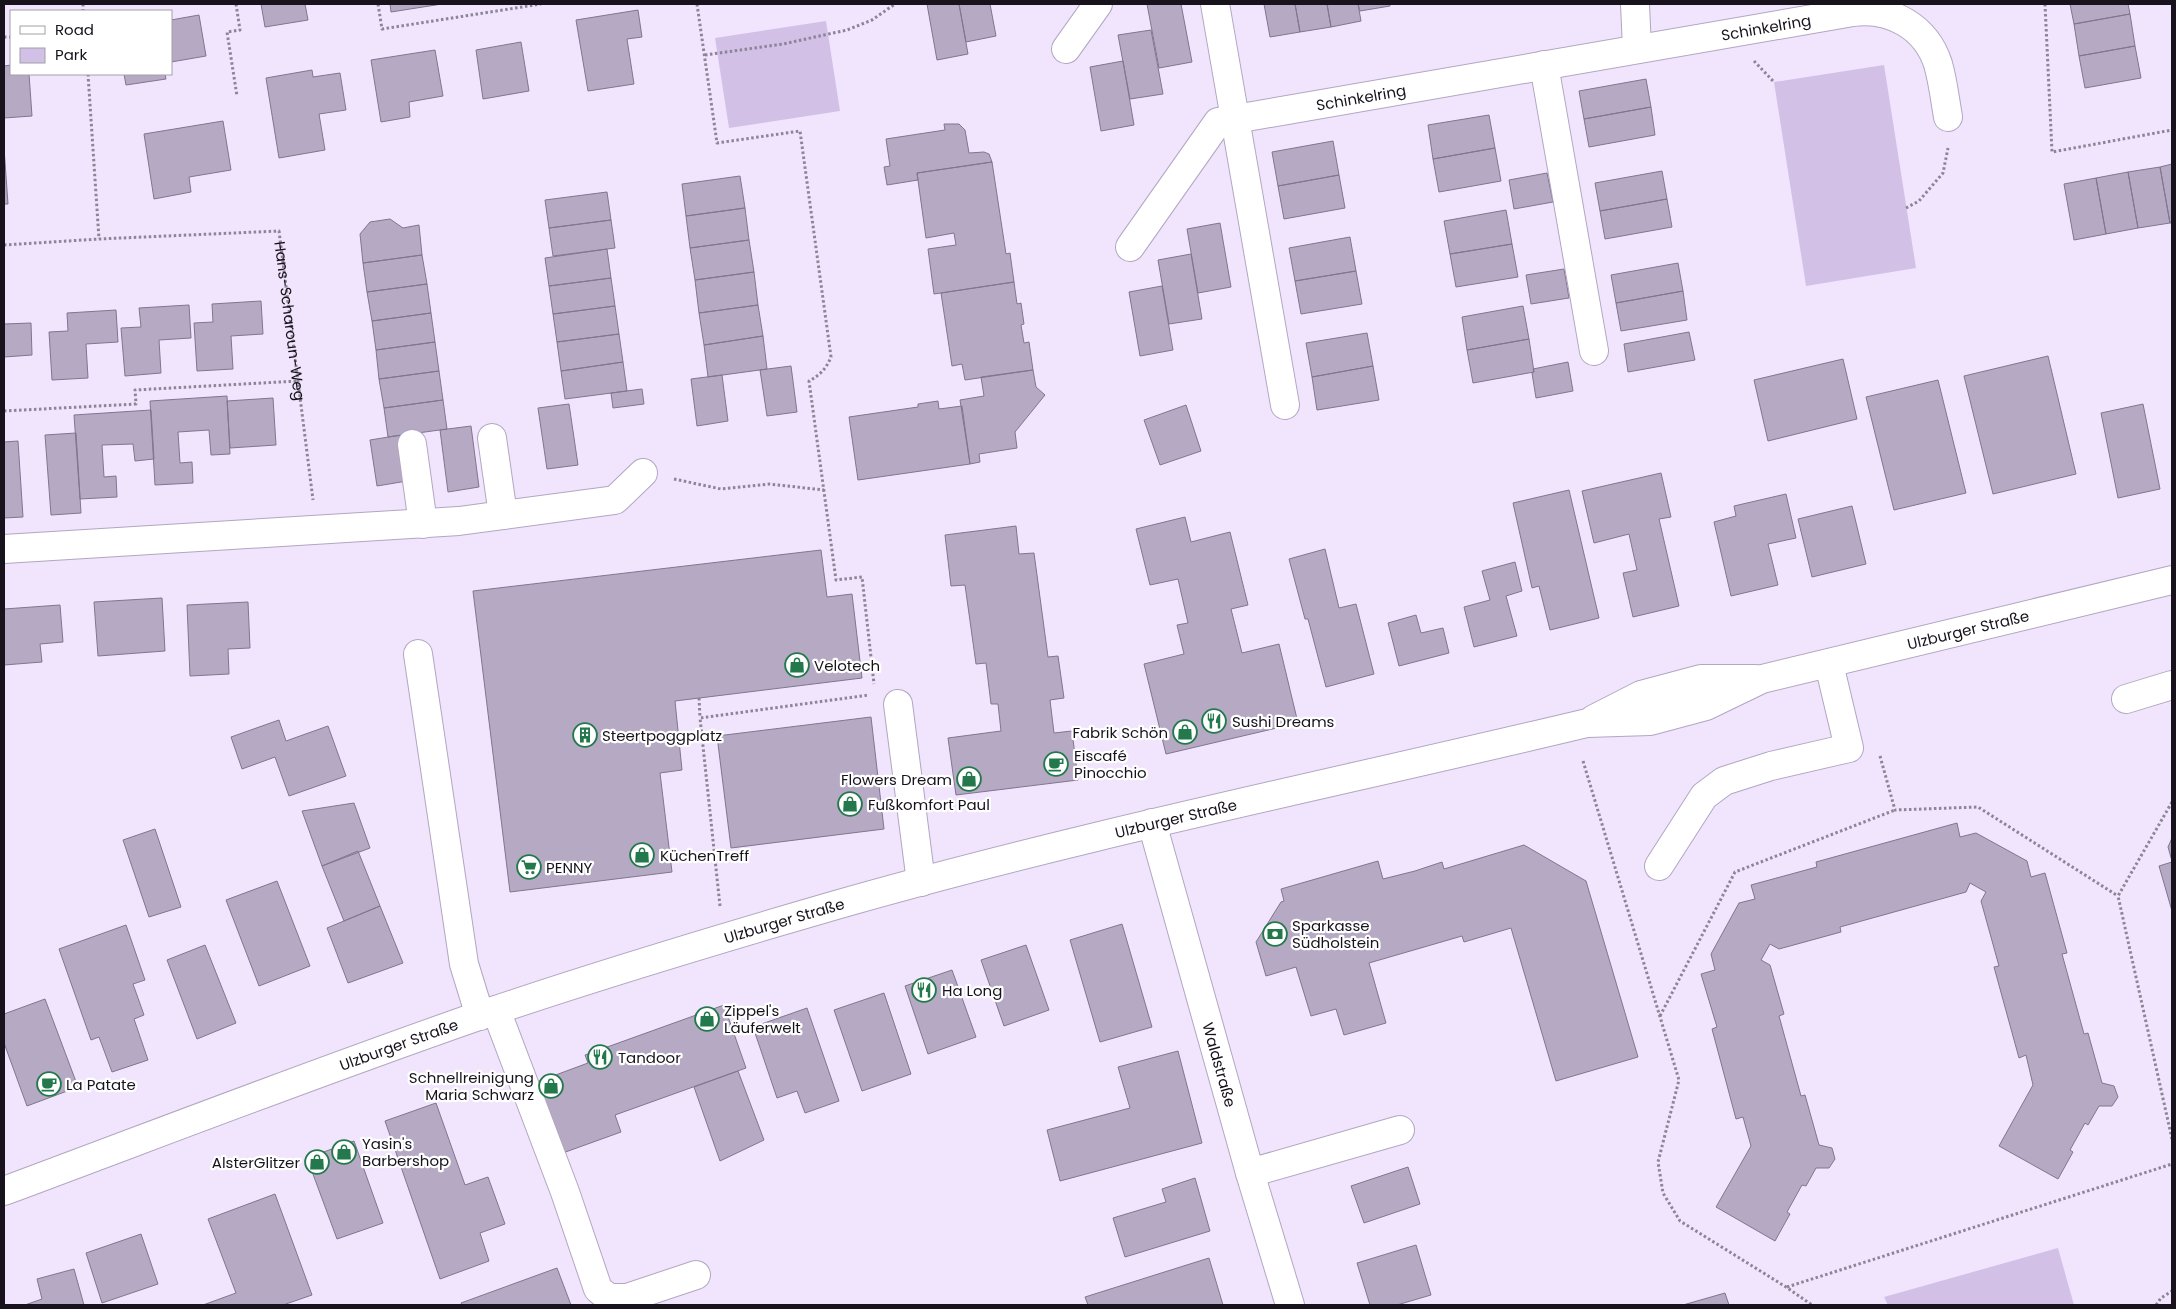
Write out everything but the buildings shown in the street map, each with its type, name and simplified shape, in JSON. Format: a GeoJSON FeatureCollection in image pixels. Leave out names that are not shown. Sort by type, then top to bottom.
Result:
{"type":"FeatureCollection","features":[{"type":"Feature","properties":{"kind":"street"},"geometry":{"type":"LineString","coordinates":[[1066,49],[1098,4]]}},
{"type":"Feature","properties":{"kind":"street"},"geometry":{"type":"LineString","coordinates":[[1215,4],[1285,405]]}},
{"type":"Feature","properties":{"kind":"street"},"geometry":{"type":"LineString","coordinates":[[1634,4],[1637,49]]}},
{"type":"Feature","properties":{"kind":"street","name":"Schinkelring"},"geometry":{"type":"LineString","coordinates":[[1130,246],[1218,122],[1853,12],[1877,11],[1906,22],[1929,44],[1938,65],[1948,117]]}},
{"type":"Feature","properties":{"kind":"street"},"geometry":{"type":"LineString","coordinates":[[1544,65],[1594,351]]}},
{"type":"Feature","properties":{"kind":"street"},"geometry":{"type":"LineString","coordinates":[[492,438],[503,515]]}},
{"type":"Feature","properties":{"kind":"street"},"geometry":{"type":"LineString","coordinates":[[412,444],[423,524]]}},
{"type":"Feature","properties":{"kind":"street"},"geometry":{"type":"LineString","coordinates":[[4,549],[423,524],[503,515],[615,500],[643,473]]}},
{"type":"Feature","properties":{"kind":"street","name":"Ulzburger Straße"},"geometry":{"type":"LineString","coordinates":[[4,1191],[244,1100],[488,1013],[723,938],[921,882],[1152,823],[1587,723],[1642,695],[1701,679],[1762,679],[2172,580]]}},
{"type":"Feature","properties":{"kind":"street"},"geometry":{"type":"LineString","coordinates":[[418,654],[464,964],[488,1013],[565,1192],[598,1289],[609,1298],[627,1298],[696,1275]]}},
{"type":"Feature","properties":{"kind":"street"},"geometry":{"type":"LineString","coordinates":[[1659,866],[1704,796],[1724,780],[1771,766],[1849,748],[1829,664]]}},
{"type":"Feature","properties":{"kind":"street"},"geometry":{"type":"LineString","coordinates":[[2126,700],[2172,685]]}},
{"type":"Feature","properties":{"kind":"street"},"geometry":{"type":"LineString","coordinates":[[887,699],[921,882]]}},
{"type":"Feature","properties":{"kind":"street","name":"Waldstraße"},"geometry":{"type":"LineString","coordinates":[[1152,823],[1250,1173],[1290,1305]]}},
{"type":"Feature","properties":{"kind":"street"},"geometry":{"type":"LineString","coordinates":[[1250,1173],[1400,1130]]}},
{"type":"Feature","properties":{"kind":"path"},"geometry":{"type":"LineString","coordinates":[[236,4],[240,30],[226,32],[237,96]]}},
{"type":"Feature","properties":{"kind":"path"},"geometry":{"type":"LineString","coordinates":[[378,4],[382,29],[541,4]]}},
{"type":"Feature","properties":{"kind":"path"},"geometry":{"type":"LineString","coordinates":[[697,4],[717,143],[800,131],[831,357],[819,375],[809,381],[836,580],[862,577],[874,685]]}},
{"type":"Feature","properties":{"kind":"path"},"geometry":{"type":"LineString","coordinates":[[704,55],[783,44],[847,30],[872,20],[894,4]]}},
{"type":"Feature","properties":{"kind":"path"},"geometry":{"type":"LineString","coordinates":[[2045,4],[2052,152],[2172,130]]}},
{"type":"Feature","properties":{"kind":"path"},"geometry":{"type":"LineString","coordinates":[[4,245],[99,239],[88,75]]}},
{"type":"Feature","properties":{"kind":"path"},"geometry":{"type":"LineString","coordinates":[[1906,208],[1919,201],[1943,173],[1949,144],[1948,117]]}},
{"type":"Feature","properties":{"kind":"path","name":"Hans-Scharoun-Weg"},"geometry":{"type":"LineString","coordinates":[[99,239],[279,231],[317,530]]}},
{"type":"Feature","properties":{"kind":"path"},"geometry":{"type":"LineString","coordinates":[[4,412],[136,404],[135,390],[298,381]]}},
{"type":"Feature","properties":{"kind":"path"},"geometry":{"type":"LineString","coordinates":[[643,473],[721,489],[769,484],[824,490]]}},
{"type":"Feature","properties":{"kind":"path"},"geometry":{"type":"LineString","coordinates":[[699,698],[723,938]]}},
{"type":"Feature","properties":{"kind":"path"},"geometry":{"type":"LineString","coordinates":[[700,718],[887,699]]}},
{"type":"Feature","properties":{"kind":"path"},"geometry":{"type":"LineString","coordinates":[[1880,756],[1895,810]]}},
{"type":"Feature","properties":{"kind":"path"},"geometry":{"type":"LineString","coordinates":[[1583,762],[1679,1080],[1658,1162],[1663,1193],[1680,1221],[1812,1305]]}},
{"type":"Feature","properties":{"kind":"path"},"geometry":{"type":"LineString","coordinates":[[2172,802],[2118,896],[2172,1139]]}},
{"type":"Feature","properties":{"kind":"path"},"geometry":{"type":"LineString","coordinates":[[1660,1017],[1735,872],[1895,810],[1978,807],[2118,896]]}},
{"type":"Feature","properties":{"kind":"path"},"geometry":{"type":"LineString","coordinates":[[1786,1287],[2172,1164]]}},
{"type":"Feature","properties":{"kind":"path"},"geometry":{"type":"LineString","coordinates":[[2156,1305],[2161,1298],[2172,1291]]}},
{"type":"Feature","properties":{"kind":"green space"},"geometry":{"type":"Polygon","coordinates":[[[826,21],[840,111],[729,128],[715,38],[826,21]]]}},
{"type":"Feature","properties":{"kind":"green space"},"geometry":{"type":"Polygon","coordinates":[[[1884,65],[1916,268],[1806,286],[1774,82],[1884,65]]]}},
{"type":"Feature","properties":{"kind":"green space"},"geometry":{"type":"Polygon","coordinates":[[[2058,1248],[2074,1305],[1888,1305],[1884,1297],[2058,1248]]]}},
{"type":"Feature","properties":{"kind":"place","name":"Velotech"},"geometry":{"type":"Point","coordinates":[797,665]}},
{"type":"Feature","properties":{"kind":"place","name":"Sushi Dreams"},"geometry":{"type":"Point","coordinates":[1214,721]}},
{"type":"Feature","properties":{"kind":"place","name":"Fabrik Schön"},"geometry":{"type":"Point","coordinates":[1185,732]}},
{"type":"Feature","properties":{"kind":"place","name":"Steertpoggplatz"},"geometry":{"type":"Point","coordinates":[585,735]}},
{"type":"Feature","properties":{"kind":"place","name":"Eiscafé Pinocchio"},"geometry":{"type":"Point","coordinates":[1056,764]}},
{"type":"Feature","properties":{"kind":"place","name":"Flowers Dream"},"geometry":{"type":"Point","coordinates":[969,779]}},
{"type":"Feature","properties":{"kind":"place","name":"Fußkomfort Paul"},"geometry":{"type":"Point","coordinates":[850,804]}},
{"type":"Feature","properties":{"kind":"place","name":"KüchenTreff"},"geometry":{"type":"Point","coordinates":[642,855]}},
{"type":"Feature","properties":{"kind":"place","name":"PENNY"},"geometry":{"type":"Point","coordinates":[529,867]}},
{"type":"Feature","properties":{"kind":"place","name":"Sparkasse Südholstein"},"geometry":{"type":"Point","coordinates":[1275,934]}},
{"type":"Feature","properties":{"kind":"place","name":"Ha Long"},"geometry":{"type":"Point","coordinates":[924,990]}},
{"type":"Feature","properties":{"kind":"place","name":"Zippel's Läuferwelt"},"geometry":{"type":"Point","coordinates":[707,1019]}},
{"type":"Feature","properties":{"kind":"place","name":"Tandoor"},"geometry":{"type":"Point","coordinates":[600,1057]}},
{"type":"Feature","properties":{"kind":"place","name":"La Patate"},"geometry":{"type":"Point","coordinates":[49,1084]}},
{"type":"Feature","properties":{"kind":"place","name":"Schnellreinigung Maria Schwarz"},"geometry":{"type":"Point","coordinates":[551,1086]}},
{"type":"Feature","properties":{"kind":"place","name":"Yasin's Barbershop"},"geometry":{"type":"Point","coordinates":[344,1152]}},
{"type":"Feature","properties":{"kind":"place","name":"AlsterGlitzer"},"geometry":{"type":"Point","coordinates":[317,1162]}}]}
